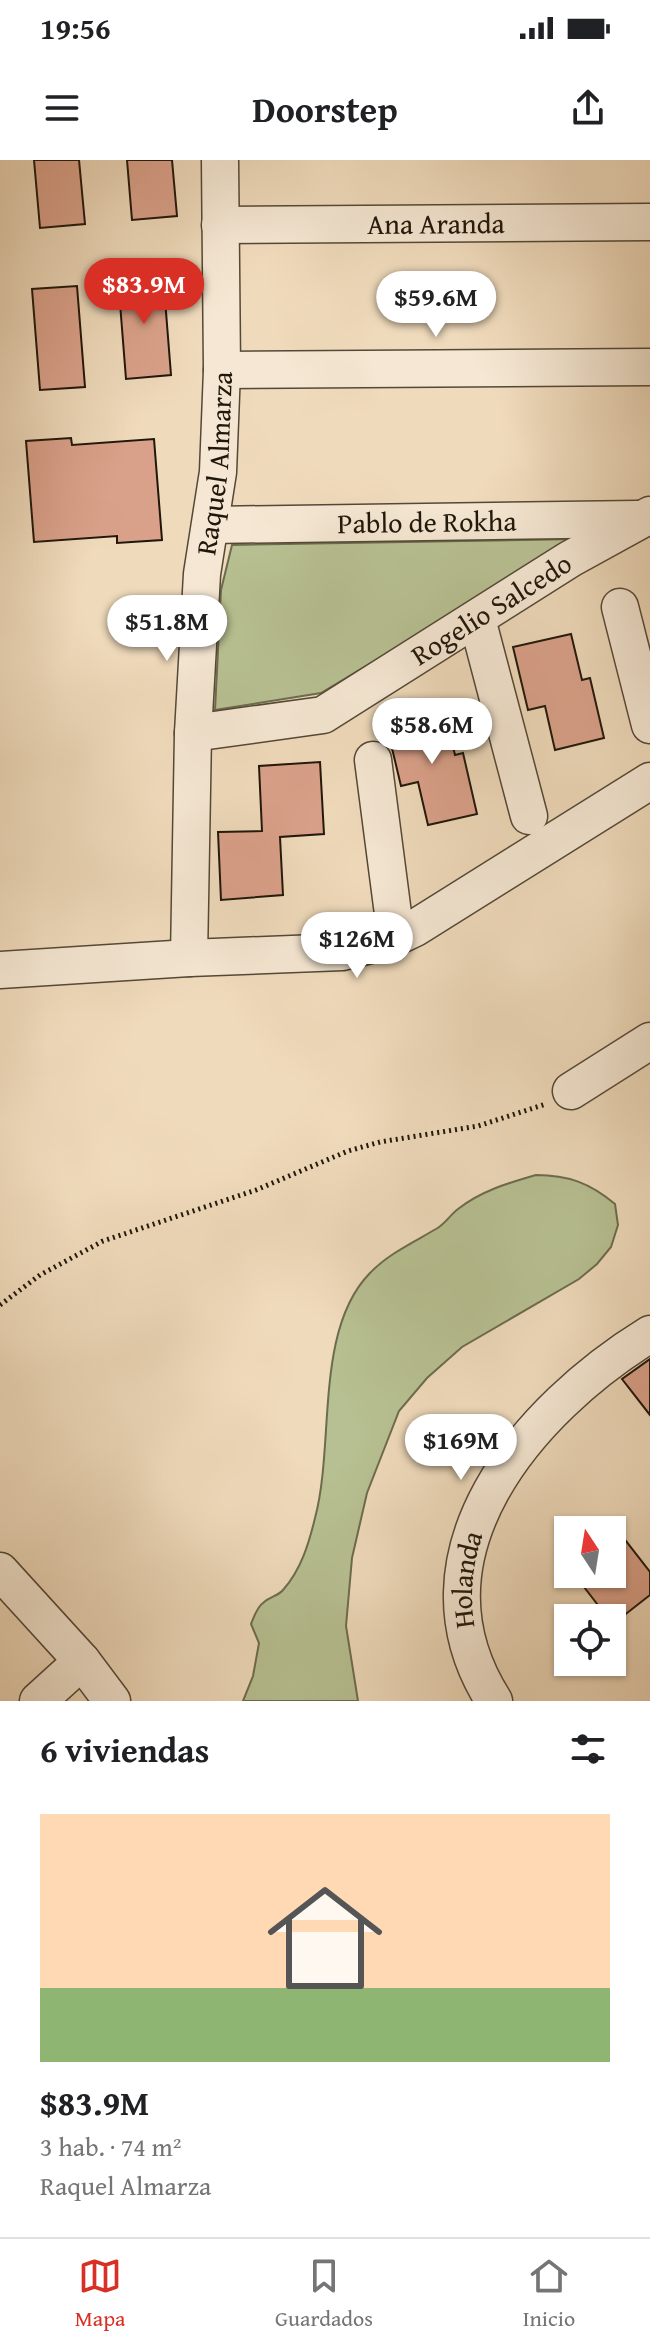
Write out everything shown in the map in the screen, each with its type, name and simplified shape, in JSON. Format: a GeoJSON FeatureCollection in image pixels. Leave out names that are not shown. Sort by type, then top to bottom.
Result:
{"type":"FeatureCollection","features":[{"type":"Feature","properties":{"kind":"street","name":"Raquel Almarza"},"geometry":{"type":"LineString","coordinates":[[189,958],[193,733],[202,574],[218,472],[222,370],[220,160]]}},
{"type":"Feature","properties":{"kind":"street","name":"Ana Aranda"},"geometry":{"type":"LineString","coordinates":[[220,225],[650,222]]}},
{"type":"Feature","properties":{"kind":"street"},"geometry":{"type":"LineString","coordinates":[[222,370],[650,367]]}},
{"type":"Feature","properties":{"kind":"street","name":"Pablo de Rokha"},"geometry":{"type":"LineString","coordinates":[[211,525],[646,517]]}},
{"type":"Feature","properties":{"kind":"street","name":"Rogelio Salcedo"},"geometry":{"type":"LineString","coordinates":[[193,733],[323,715],[570,559],[646,517]]}},
{"type":"Feature","properties":{"kind":"street"},"geometry":{"type":"LineString","coordinates":[[620,607],[650,725]]}},
{"type":"Feature","properties":{"kind":"street"},"geometry":{"type":"LineString","coordinates":[[477,619],[529,816]]}},
{"type":"Feature","properties":{"kind":"street"},"geometry":{"type":"LineString","coordinates":[[373,760],[396,937]]}},
{"type":"Feature","properties":{"kind":"street"},"geometry":{"type":"LineString","coordinates":[[0,970],[362,949],[415,928],[650,781]]}},
{"type":"Feature","properties":{"kind":"street"},"geometry":{"type":"LineString","coordinates":[[571,1091],[650,1041]]}},
{"type":"Feature","properties":{"kind":"street","name":"Holanda"},"geometry":{"type":"LineString","coordinates":[[494,1701],[473,1661],[462,1609],[465,1556],[477,1517],[505,1470],[556,1407],[619,1353],[650,1334]]}},
{"type":"Feature","properties":{"kind":"street"},"geometry":{"type":"LineString","coordinates":[[0,1571],[82,1661],[112,1701]]}},
{"type":"Feature","properties":{"kind":"street"},"geometry":{"type":"LineString","coordinates":[[38,1701],[82,1661]]}},
{"type":"Feature","properties":{"kind":"path"},"geometry":{"type":"LineString","coordinates":[[0,1305],[40,1275],[103,1241],[256,1190],[348,1151],[511,1117],[543,1106],[571,1091]]}},
{"type":"Feature","properties":{"kind":"green space"},"geometry":{"type":"Polygon","coordinates":[[[578,539],[321,693],[215,710],[221,590],[232,545],[578,539]]]}},
{"type":"Feature","properties":{"kind":"green space"},"geometry":{"type":"Polygon","coordinates":[[[536,1175],[578,1182],[615,1204],[618,1225],[611,1247],[579,1279],[462,1347],[427,1378],[399,1411],[367,1493],[352,1558],[346,1626],[358,1701],[243,1701],[253,1676],[259,1643],[251,1624],[261,1605],[281,1592],[295,1574],[313,1527],[321,1489],[333,1356],[352,1297],[377,1266],[439,1227],[476,1197],[536,1175]]]}},
{"type":"Feature","properties":{"kind":"building"},"geometry":{"type":"Polygon","coordinates":[[[34,160],[79,160],[85,224],[40,228],[34,160]]]}},
{"type":"Feature","properties":{"kind":"building"},"geometry":{"type":"Polygon","coordinates":[[[127,160],[172,160],[177,216],[132,220],[127,160]]]}},
{"type":"Feature","properties":{"kind":"building"},"geometry":{"type":"Polygon","coordinates":[[[163,274],[171,375],[126,379],[118,278],[163,274]]]}},
{"type":"Feature","properties":{"kind":"building"},"geometry":{"type":"Polygon","coordinates":[[[77,286],[85,387],[40,390],[32,289],[77,286]]]}},
{"type":"Feature","properties":{"kind":"building"},"geometry":{"type":"Polygon","coordinates":[[[71,438],[72,445],[154,439],[162,540],[117,543],[117,536],[34,542],[26,441],[71,438]]]}},
{"type":"Feature","properties":{"kind":"building"},"geometry":{"type":"Polygon","coordinates":[[[571,634],[582,680],[590,678],[604,738],[555,750],[545,706],[528,710],[513,647],[571,634]]]}},
{"type":"Feature","properties":{"kind":"building"},"geometry":{"type":"Polygon","coordinates":[[[444,709],[455,755],[463,753],[477,814],[428,825],[418,782],[401,786],[386,723],[444,709]]]}},
{"type":"Feature","properties":{"kind":"building"},"geometry":{"type":"Polygon","coordinates":[[[320,762],[324,834],[280,837],[283,895],[221,900],[218,832],[262,831],[259,766],[320,762]]]}},
{"type":"Feature","properties":{"kind":"building"},"geometry":{"type":"Polygon","coordinates":[[[650,1359],[650,1415],[622,1379],[650,1359]]]}},
{"type":"Feature","properties":{"kind":"building"},"geometry":{"type":"Polygon","coordinates":[[[626,1541],[650,1572],[650,1595],[626,1614],[626,1604],[597,1604],[585,1588],[626,1588],[626,1541]]]}}]}
